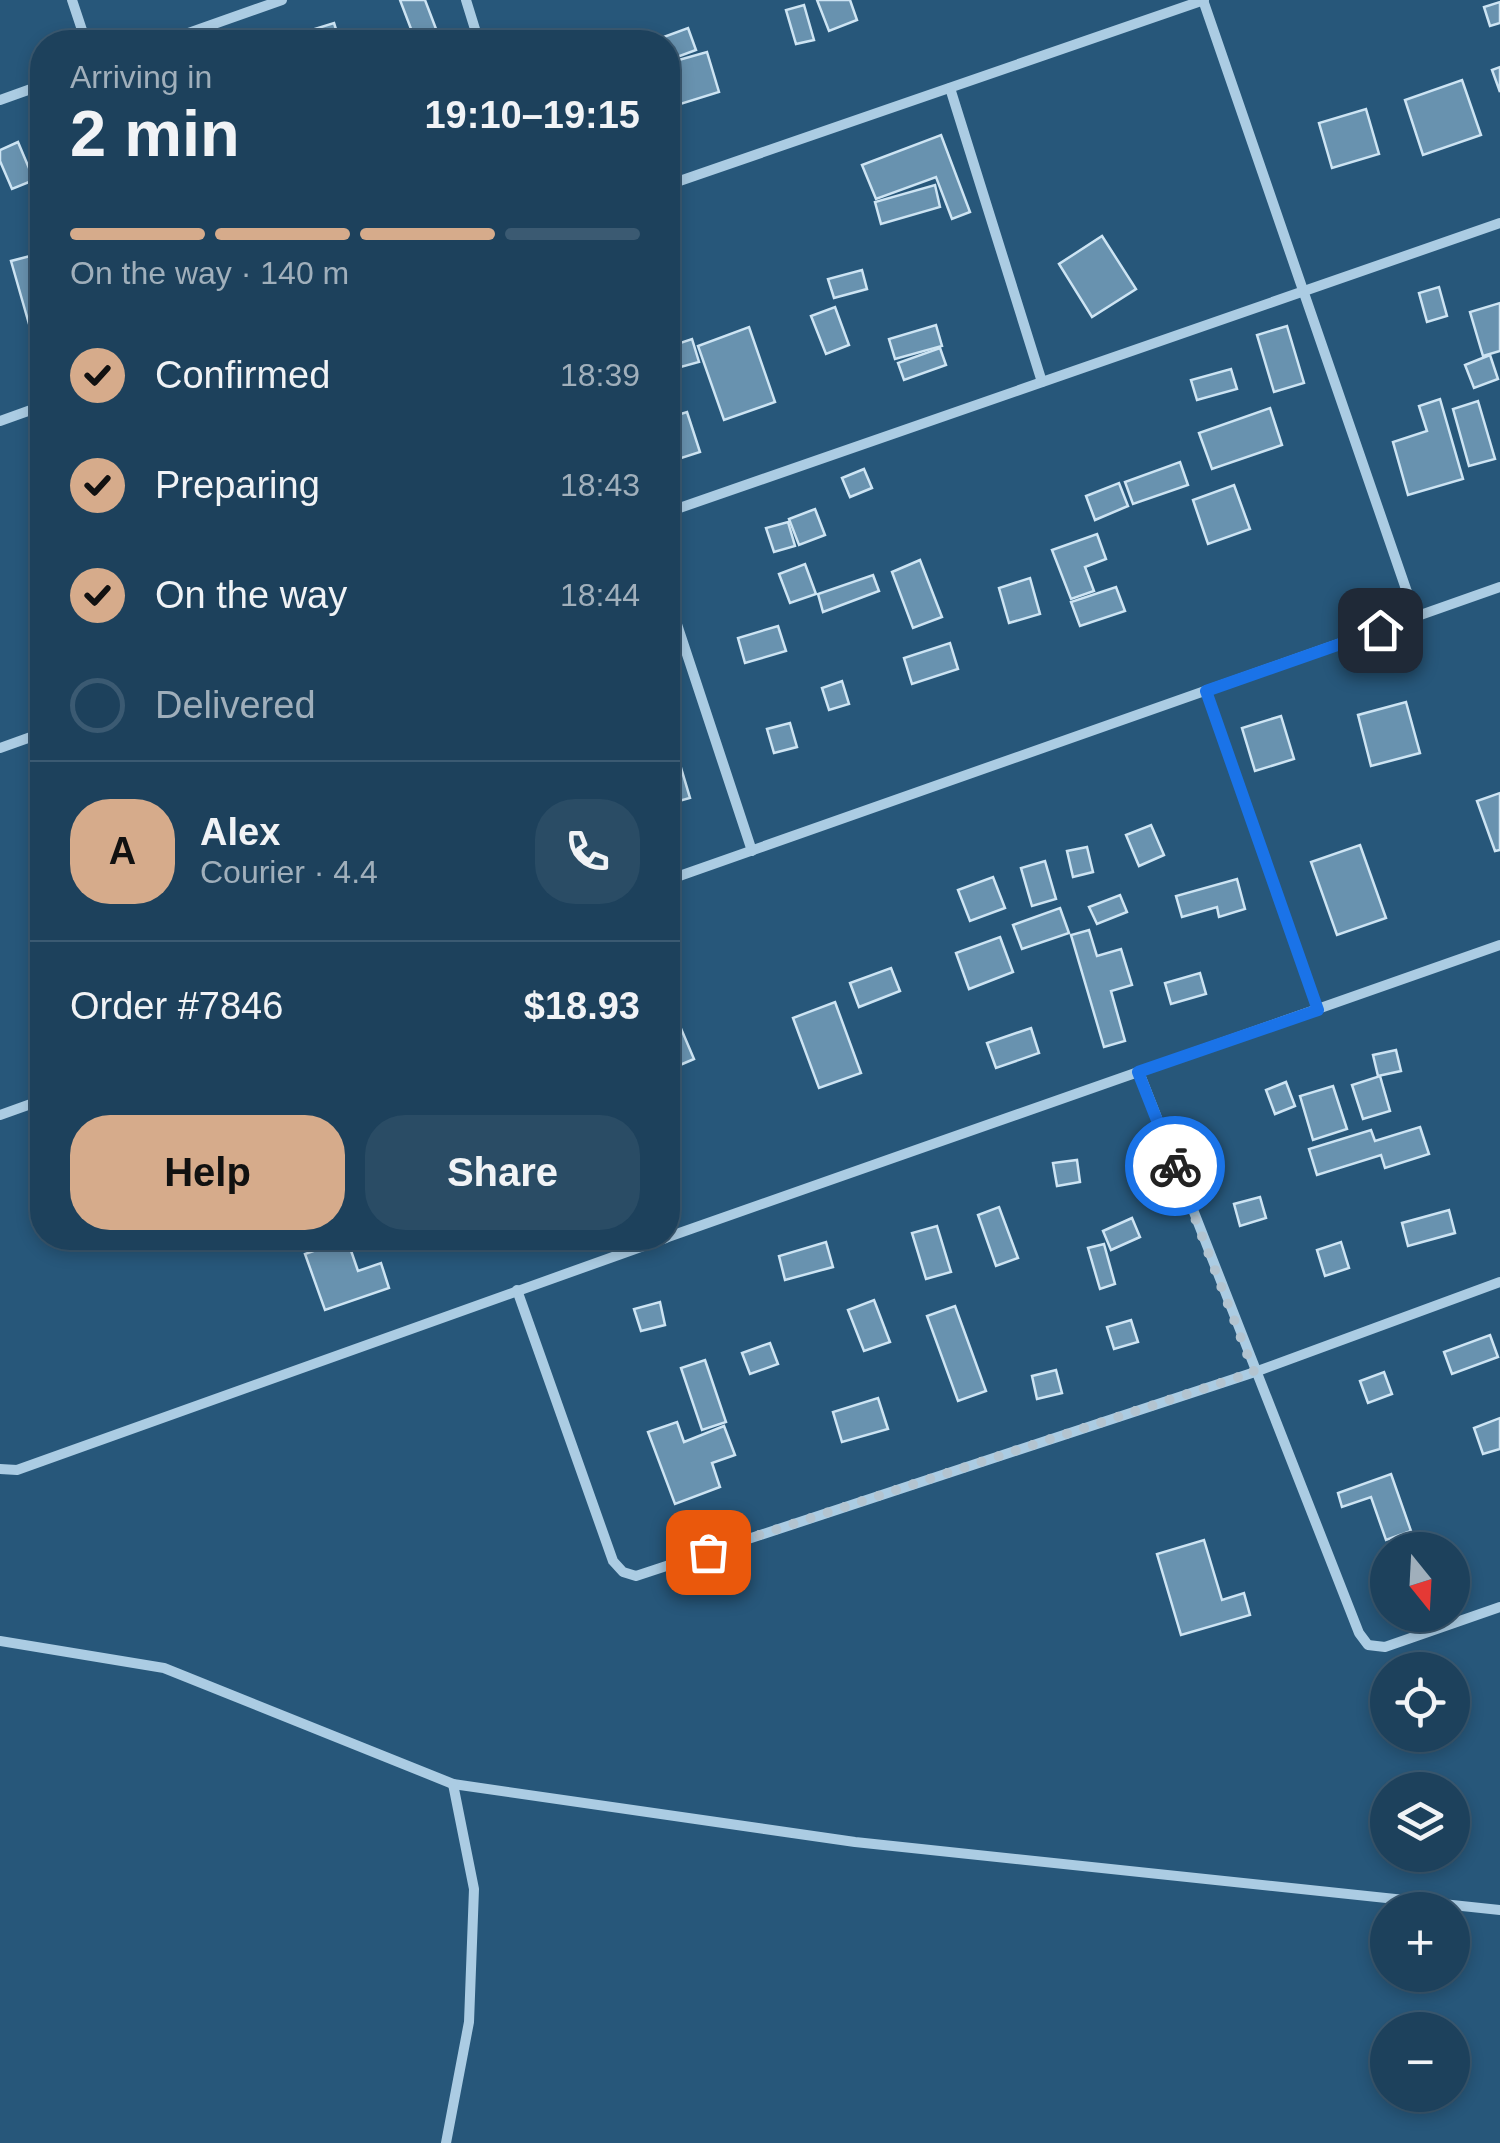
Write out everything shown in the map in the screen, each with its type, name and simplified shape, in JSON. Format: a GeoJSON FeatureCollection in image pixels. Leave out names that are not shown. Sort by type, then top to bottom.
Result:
{"type":"FeatureCollection","features":[{"type":"Feature","properties":{"kind":"street"},"geometry":{"type":"LineString","coordinates":[[72,0],[82,30]]}},
{"type":"Feature","properties":{"kind":"street"},"geometry":{"type":"LineString","coordinates":[[197,30],[282,0]]}},
{"type":"Feature","properties":{"kind":"street"},"geometry":{"type":"LineString","coordinates":[[466,0],[475,30]]}},
{"type":"Feature","properties":{"kind":"street"},"geometry":{"type":"LineString","coordinates":[[680,181],[1203,0],[1416,618]]}},
{"type":"Feature","properties":{"kind":"street"},"geometry":{"type":"LineString","coordinates":[[950,88],[1042,382]]}},
{"type":"Feature","properties":{"kind":"street"},"geometry":{"type":"LineString","coordinates":[[0,100],[30,89]]}},
{"type":"Feature","properties":{"kind":"street"},"geometry":{"type":"LineString","coordinates":[[680,508],[1500,224]]}},
{"type":"Feature","properties":{"kind":"street"},"geometry":{"type":"LineString","coordinates":[[0,420],[30,410]]}},
{"type":"Feature","properties":{"kind":"street"},"geometry":{"type":"LineString","coordinates":[[680,876],[1500,588]]}},
{"type":"Feature","properties":{"kind":"street"},"geometry":{"type":"LineString","coordinates":[[680,633],[752,851]]}},
{"type":"Feature","properties":{"kind":"street"},"geometry":{"type":"LineString","coordinates":[[1206,691],[1318,1010]]}},
{"type":"Feature","properties":{"kind":"street"},"geometry":{"type":"LineString","coordinates":[[0,748],[30,737]]}},
{"type":"Feature","properties":{"kind":"street"},"geometry":{"type":"LineString","coordinates":[[680,1232],[1500,945]]}},
{"type":"Feature","properties":{"kind":"street"},"geometry":{"type":"LineString","coordinates":[[1138,1072],[1358,1633],[1368,1644],[1385,1648],[1500,1607]]}},
{"type":"Feature","properties":{"kind":"street"},"geometry":{"type":"LineString","coordinates":[[0,1115],[30,1104]]}},
{"type":"Feature","properties":{"kind":"street"},"geometry":{"type":"LineString","coordinates":[[0,1469],[17,1470],[625,1250]]}},
{"type":"Feature","properties":{"kind":"street"},"geometry":{"type":"LineString","coordinates":[[517,1290],[613,1561],[623,1572],[636,1576],[1254,1372],[1500,1282]]}},
{"type":"Feature","properties":{"kind":"street"},"geometry":{"type":"LineString","coordinates":[[0,1641],[164,1668],[453,1784],[855,1842],[1500,1910]]}},
{"type":"Feature","properties":{"kind":"street"},"geometry":{"type":"LineString","coordinates":[[446,2143],[470,2022],[474,1888],[453,1784]]}},
{"type":"Feature","properties":{"kind":"building"},"geometry":{"type":"Polygon","coordinates":[[[400,0],[425,0],[436,30],[411,30],[400,0]]]}},
{"type":"Feature","properties":{"kind":"building"},"geometry":{"type":"Polygon","coordinates":[[[817,0],[850,0],[857,20],[829,31],[817,0]]]}},
{"type":"Feature","properties":{"kind":"building"},"geometry":{"type":"Polygon","coordinates":[[[1500,2],[1500,23],[1490,26],[1484,7],[1500,2]]]}},
{"type":"Feature","properties":{"kind":"building"},"geometry":{"type":"Polygon","coordinates":[[[804,5],[814,40],[796,44],[786,10],[804,5]]]}},
{"type":"Feature","properties":{"kind":"building"},"geometry":{"type":"Polygon","coordinates":[[[334,23],[336,30],[311,30],[334,23]]]}},
{"type":"Feature","properties":{"kind":"building"},"geometry":{"type":"Polygon","coordinates":[[[688,28],[696,50],[680,56],[680,31],[688,28]]]}},
{"type":"Feature","properties":{"kind":"building"},"geometry":{"type":"Polygon","coordinates":[[[707,52],[719,92],[680,104],[680,60],[707,52]]]}},
{"type":"Feature","properties":{"kind":"building"},"geometry":{"type":"Polygon","coordinates":[[[1500,67],[1500,92],[1492,70],[1500,67]]]}},
{"type":"Feature","properties":{"kind":"building"},"geometry":{"type":"Polygon","coordinates":[[[1462,80],[1481,135],[1423,155],[1405,100],[1462,80]]]}},
{"type":"Feature","properties":{"kind":"building"},"geometry":{"type":"Polygon","coordinates":[[[1366,109],[1379,154],[1332,168],[1319,123],[1366,109]]]}},
{"type":"Feature","properties":{"kind":"building"},"geometry":{"type":"Polygon","coordinates":[[[941,135],[970,212],[952,219],[936,177],[876,199],[862,165],[941,135]]]}},
{"type":"Feature","properties":{"kind":"building"},"geometry":{"type":"Polygon","coordinates":[[[18,142],[30,170],[30,182],[12,189],[0,161],[0,150],[18,142]]]}},
{"type":"Feature","properties":{"kind":"building"},"geometry":{"type":"Polygon","coordinates":[[[935,185],[940,207],[881,224],[875,202],[935,185]]]}},
{"type":"Feature","properties":{"kind":"building"},"geometry":{"type":"Polygon","coordinates":[[[1102,236],[1136,289],[1092,317],[1059,264],[1102,236]]]}},
{"type":"Feature","properties":{"kind":"building"},"geometry":{"type":"Polygon","coordinates":[[[30,256],[30,328],[11,261],[30,256]]]}},
{"type":"Feature","properties":{"kind":"building"},"geometry":{"type":"Polygon","coordinates":[[[862,270],[867,289],[834,298],[828,279],[862,270]]]}},
{"type":"Feature","properties":{"kind":"building"},"geometry":{"type":"Polygon","coordinates":[[[1439,287],[1447,316],[1427,322],[1419,293],[1439,287]]]}},
{"type":"Feature","properties":{"kind":"building"},"geometry":{"type":"Polygon","coordinates":[[[1500,303],[1500,351],[1483,356],[1470,312],[1500,303]]]}},
{"type":"Feature","properties":{"kind":"building"},"geometry":{"type":"Polygon","coordinates":[[[835,307],[849,345],[826,354],[811,316],[835,307]]]}},
{"type":"Feature","properties":{"kind":"building"},"geometry":{"type":"Polygon","coordinates":[[[936,325],[942,346],[895,359],[889,339],[936,325]]]}},
{"type":"Feature","properties":{"kind":"building"},"geometry":{"type":"Polygon","coordinates":[[[1287,326],[1304,383],[1274,392],[1257,335],[1287,326]]]}},
{"type":"Feature","properties":{"kind":"building"},"geometry":{"type":"Polygon","coordinates":[[[749,327],[775,402],[724,420],[698,346],[749,327]]]}},
{"type":"Feature","properties":{"kind":"building"},"geometry":{"type":"Polygon","coordinates":[[[692,339],[699,362],[680,367],[680,343],[692,339]]]}},
{"type":"Feature","properties":{"kind":"building"},"geometry":{"type":"Polygon","coordinates":[[[940,348],[946,365],[904,380],[898,363],[940,348]]]}},
{"type":"Feature","properties":{"kind":"building"},"geometry":{"type":"Polygon","coordinates":[[[1490,355],[1498,379],[1474,388],[1465,365],[1490,355]]]}},
{"type":"Feature","properties":{"kind":"building"},"geometry":{"type":"Polygon","coordinates":[[[1231,369],[1237,389],[1197,400],[1191,380],[1231,369]]]}},
{"type":"Feature","properties":{"kind":"building"},"geometry":{"type":"Polygon","coordinates":[[[1440,399],[1463,479],[1408,495],[1393,442],[1427,431],[1419,406],[1440,399]]]}},
{"type":"Feature","properties":{"kind":"building"},"geometry":{"type":"Polygon","coordinates":[[[1478,401],[1495,459],[1469,466],[1453,409],[1478,401]]]}},
{"type":"Feature","properties":{"kind":"building"},"geometry":{"type":"Polygon","coordinates":[[[1270,408],[1282,445],[1212,469],[1199,433],[1270,408]]]}},
{"type":"Feature","properties":{"kind":"building"},"geometry":{"type":"Polygon","coordinates":[[[687,412],[700,452],[680,458],[680,414],[687,412]]]}},
{"type":"Feature","properties":{"kind":"building"},"geometry":{"type":"Polygon","coordinates":[[[1180,462],[1188,485],[1133,504],[1125,482],[1180,462]]]}},
{"type":"Feature","properties":{"kind":"building"},"geometry":{"type":"Polygon","coordinates":[[[864,469],[872,488],[850,497],[842,478],[864,469]]]}},
{"type":"Feature","properties":{"kind":"building"},"geometry":{"type":"Polygon","coordinates":[[[1119,483],[1128,506],[1095,520],[1086,496],[1119,483]]]}},
{"type":"Feature","properties":{"kind":"building"},"geometry":{"type":"Polygon","coordinates":[[[1234,485],[1250,529],[1208,544],[1193,500],[1234,485]]]}},
{"type":"Feature","properties":{"kind":"building"},"geometry":{"type":"Polygon","coordinates":[[[815,509],[825,535],[799,545],[789,519],[815,509]]]}},
{"type":"Feature","properties":{"kind":"building"},"geometry":{"type":"Polygon","coordinates":[[[788,522],[795,546],[774,552],[766,528],[788,522]]]}},
{"type":"Feature","properties":{"kind":"building"},"geometry":{"type":"Polygon","coordinates":[[[1097,534],[1106,559],[1085,567],[1094,591],[1071,599],[1052,550],[1097,534]]]}},
{"type":"Feature","properties":{"kind":"building"},"geometry":{"type":"Polygon","coordinates":[[[920,560],[942,617],[913,628],[892,572],[920,560]]]}},
{"type":"Feature","properties":{"kind":"building"},"geometry":{"type":"Polygon","coordinates":[[[805,564],[816,594],[790,603],[779,574],[805,564]]]}},
{"type":"Feature","properties":{"kind":"building"},"geometry":{"type":"Polygon","coordinates":[[[873,575],[879,591],[823,612],[818,594],[873,575]]]}},
{"type":"Feature","properties":{"kind":"building"},"geometry":{"type":"Polygon","coordinates":[[[1030,578],[1040,614],[1009,623],[999,588],[1030,578]]]}},
{"type":"Feature","properties":{"kind":"building"},"geometry":{"type":"Polygon","coordinates":[[[1116,587],[1125,611],[1080,626],[1071,602],[1116,587]]]}},
{"type":"Feature","properties":{"kind":"building"},"geometry":{"type":"Polygon","coordinates":[[[778,626],[786,651],[745,663],[738,638],[778,626]]]}},
{"type":"Feature","properties":{"kind":"building"},"geometry":{"type":"Polygon","coordinates":[[[950,643],[958,669],[912,684],[904,658],[950,643]]]}},
{"type":"Feature","properties":{"kind":"building"},"geometry":{"type":"Polygon","coordinates":[[[842,681],[849,704],[829,710],[822,688],[842,681]]]}},
{"type":"Feature","properties":{"kind":"building"},"geometry":{"type":"Polygon","coordinates":[[[1406,702],[1420,753],[1371,766],[1358,715],[1406,702]]]}},
{"type":"Feature","properties":{"kind":"building"},"geometry":{"type":"Polygon","coordinates":[[[1281,716],[1294,759],[1255,771],[1242,728],[1281,716]]]}},
{"type":"Feature","properties":{"kind":"building"},"geometry":{"type":"Polygon","coordinates":[[[790,723],[797,747],[774,753],[767,729],[790,723]]]}},
{"type":"Feature","properties":{"kind":"building"},"geometry":{"type":"Polygon","coordinates":[[[680,764],[690,798],[680,801],[680,764]]]}},
{"type":"Feature","properties":{"kind":"building"},"geometry":{"type":"Polygon","coordinates":[[[1500,793],[1500,850],[1495,851],[1477,801],[1500,793]]]}},
{"type":"Feature","properties":{"kind":"building"},"geometry":{"type":"Polygon","coordinates":[[[1151,825],[1164,855],[1139,866],[1126,835],[1151,825]]]}},
{"type":"Feature","properties":{"kind":"building"},"geometry":{"type":"Polygon","coordinates":[[[1360,845],[1386,918],[1337,935],[1311,862],[1360,845]]]}},
{"type":"Feature","properties":{"kind":"building"},"geometry":{"type":"Polygon","coordinates":[[[1087,847],[1093,872],[1073,877],[1067,851],[1087,847]]]}},
{"type":"Feature","properties":{"kind":"building"},"geometry":{"type":"Polygon","coordinates":[[[1045,861],[1056,899],[1032,906],[1021,868],[1045,861]]]}},
{"type":"Feature","properties":{"kind":"building"},"geometry":{"type":"Polygon","coordinates":[[[993,877],[1005,908],[970,921],[958,890],[993,877]]]}},
{"type":"Feature","properties":{"kind":"building"},"geometry":{"type":"Polygon","coordinates":[[[1237,879],[1245,909],[1219,917],[1217,907],[1182,917],[1176,896],[1237,879]]]}},
{"type":"Feature","properties":{"kind":"building"},"geometry":{"type":"Polygon","coordinates":[[[1120,895],[1127,912],[1097,924],[1089,907],[1120,895]]]}},
{"type":"Feature","properties":{"kind":"building"},"geometry":{"type":"Polygon","coordinates":[[[1060,908],[1069,933],[1022,949],[1013,925],[1060,908]]]}},
{"type":"Feature","properties":{"kind":"building"},"geometry":{"type":"Polygon","coordinates":[[[1089,930],[1097,956],[1121,949],[1132,985],[1111,991],[1125,1041],[1104,1047],[1071,935],[1089,930]]]}},
{"type":"Feature","properties":{"kind":"building"},"geometry":{"type":"Polygon","coordinates":[[[1000,937],[1013,972],[969,989],[956,953],[1000,937]]]}},
{"type":"Feature","properties":{"kind":"building"},"geometry":{"type":"Polygon","coordinates":[[[891,968],[900,991],[859,1007],[850,983],[891,968]]]}},
{"type":"Feature","properties":{"kind":"building"},"geometry":{"type":"Polygon","coordinates":[[[1200,973],[1206,994],[1171,1004],[1165,983],[1200,973]]]}},
{"type":"Feature","properties":{"kind":"building"},"geometry":{"type":"Polygon","coordinates":[[[835,1002],[861,1073],[819,1088],[793,1018],[835,1002]]]}},
{"type":"Feature","properties":{"kind":"building"},"geometry":{"type":"Polygon","coordinates":[[[680,1026],[694,1059],[680,1065],[680,1026]]]}},
{"type":"Feature","properties":{"kind":"building"},"geometry":{"type":"Polygon","coordinates":[[[1031,1028],[1039,1053],[996,1068],[987,1043],[1031,1028]]]}},
{"type":"Feature","properties":{"kind":"building"},"geometry":{"type":"Polygon","coordinates":[[[1396,1050],[1401,1071],[1378,1076],[1373,1055],[1396,1050]]]}},
{"type":"Feature","properties":{"kind":"building"},"geometry":{"type":"Polygon","coordinates":[[[1380,1076],[1390,1111],[1363,1119],[1352,1085],[1380,1076]]]}},
{"type":"Feature","properties":{"kind":"building"},"geometry":{"type":"Polygon","coordinates":[[[1286,1082],[1295,1106],[1275,1114],[1266,1090],[1286,1082]]]}},
{"type":"Feature","properties":{"kind":"building"},"geometry":{"type":"Polygon","coordinates":[[[1333,1086],[1347,1129],[1313,1140],[1300,1096],[1333,1086]]]}},
{"type":"Feature","properties":{"kind":"building"},"geometry":{"type":"Polygon","coordinates":[[[1420,1127],[1429,1154],[1385,1168],[1381,1155],[1317,1175],[1309,1149],[1371,1130],[1375,1141],[1420,1127]]]}},
{"type":"Feature","properties":{"kind":"building"},"geometry":{"type":"Polygon","coordinates":[[[1077,1160],[1080,1182],[1057,1186],[1053,1163],[1077,1160]]]}},
{"type":"Feature","properties":{"kind":"building"},"geometry":{"type":"Polygon","coordinates":[[[1260,1197],[1266,1218],[1240,1226],[1234,1204],[1260,1197]]]}},
{"type":"Feature","properties":{"kind":"building"},"geometry":{"type":"Polygon","coordinates":[[[999,1207],[1018,1258],[996,1266],[978,1215],[999,1207]]]}},
{"type":"Feature","properties":{"kind":"building"},"geometry":{"type":"Polygon","coordinates":[[[1449,1210],[1455,1233],[1408,1246],[1402,1223],[1449,1210]]]}},
{"type":"Feature","properties":{"kind":"building"},"geometry":{"type":"Polygon","coordinates":[[[1132,1218],[1140,1237],[1111,1250],[1103,1231],[1132,1218]]]}},
{"type":"Feature","properties":{"kind":"building"},"geometry":{"type":"Polygon","coordinates":[[[937,1226],[951,1272],[926,1279],[912,1233],[937,1226]]]}},
{"type":"Feature","properties":{"kind":"building"},"geometry":{"type":"Polygon","coordinates":[[[826,1242],[833,1267],[785,1280],[779,1256],[826,1242]]]}},
{"type":"Feature","properties":{"kind":"building"},"geometry":{"type":"Polygon","coordinates":[[[1341,1242],[1349,1268],[1325,1276],[1317,1250],[1341,1242]]]}},
{"type":"Feature","properties":{"kind":"building"},"geometry":{"type":"Polygon","coordinates":[[[1104,1244],[1115,1284],[1100,1289],[1088,1248],[1104,1244]]]}},
{"type":"Feature","properties":{"kind":"building"},"geometry":{"type":"Polygon","coordinates":[[[316,1250],[351,1250],[358,1271],[381,1263],[389,1288],[325,1310],[305,1254],[316,1250]]]}},
{"type":"Feature","properties":{"kind":"building"},"geometry":{"type":"Polygon","coordinates":[[[874,1300],[890,1342],[864,1351],[848,1310],[874,1300]]]}},
{"type":"Feature","properties":{"kind":"building"},"geometry":{"type":"Polygon","coordinates":[[[660,1302],[665,1325],[641,1331],[634,1309],[660,1302]]]}},
{"type":"Feature","properties":{"kind":"building"},"geometry":{"type":"Polygon","coordinates":[[[955,1306],[986,1391],[958,1401],[927,1316],[955,1306]]]}},
{"type":"Feature","properties":{"kind":"building"},"geometry":{"type":"Polygon","coordinates":[[[1131,1320],[1138,1342],[1114,1349],[1107,1327],[1131,1320]]]}},
{"type":"Feature","properties":{"kind":"building"},"geometry":{"type":"Polygon","coordinates":[[[1490,1335],[1498,1357],[1452,1374],[1444,1352],[1490,1335]]]}},
{"type":"Feature","properties":{"kind":"building"},"geometry":{"type":"Polygon","coordinates":[[[770,1343],[778,1364],[750,1374],[742,1353],[770,1343]]]}},
{"type":"Feature","properties":{"kind":"building"},"geometry":{"type":"Polygon","coordinates":[[[705,1360],[726,1422],[702,1430],[681,1368],[705,1360]]]}},
{"type":"Feature","properties":{"kind":"building"},"geometry":{"type":"Polygon","coordinates":[[[1056,1370],[1062,1393],[1037,1399],[1032,1376],[1056,1370]]]}},
{"type":"Feature","properties":{"kind":"building"},"geometry":{"type":"Polygon","coordinates":[[[1384,1372],[1392,1394],[1368,1403],[1360,1381],[1384,1372]]]}},
{"type":"Feature","properties":{"kind":"building"},"geometry":{"type":"Polygon","coordinates":[[[878,1398],[888,1429],[842,1442],[833,1412],[878,1398]]]}},
{"type":"Feature","properties":{"kind":"building"},"geometry":{"type":"Polygon","coordinates":[[[1500,1418],[1500,1449],[1483,1454],[1474,1428],[1500,1418]]]}},
{"type":"Feature","properties":{"kind":"building"},"geometry":{"type":"Polygon","coordinates":[[[677,1422],[684,1442],[724,1426],[735,1455],[712,1463],[720,1487],[675,1504],[648,1432],[677,1422]]]}},
{"type":"Feature","properties":{"kind":"building"},"geometry":{"type":"Polygon","coordinates":[[[1391,1474],[1411,1531],[1383,1532],[1371,1497],[1342,1507],[1338,1493],[1391,1474]]]}},
{"type":"Feature","properties":{"kind":"building"},"geometry":{"type":"Polygon","coordinates":[[[1204,1540],[1222,1600],[1244,1593],[1250,1615],[1181,1635],[1157,1554],[1204,1540]]]}},
{"type":"Feature","properties":{"kind":"way so far"},"geometry":{"type":"LineString","coordinates":[[708,1552],[1254,1372],[1175,1166]]}},
{"type":"Feature","properties":{"kind":"route"},"geometry":{"type":"LineString","coordinates":[[1175,1166],[1138,1072],[1318,1010],[1206,691],[1380,630]]}}]}
